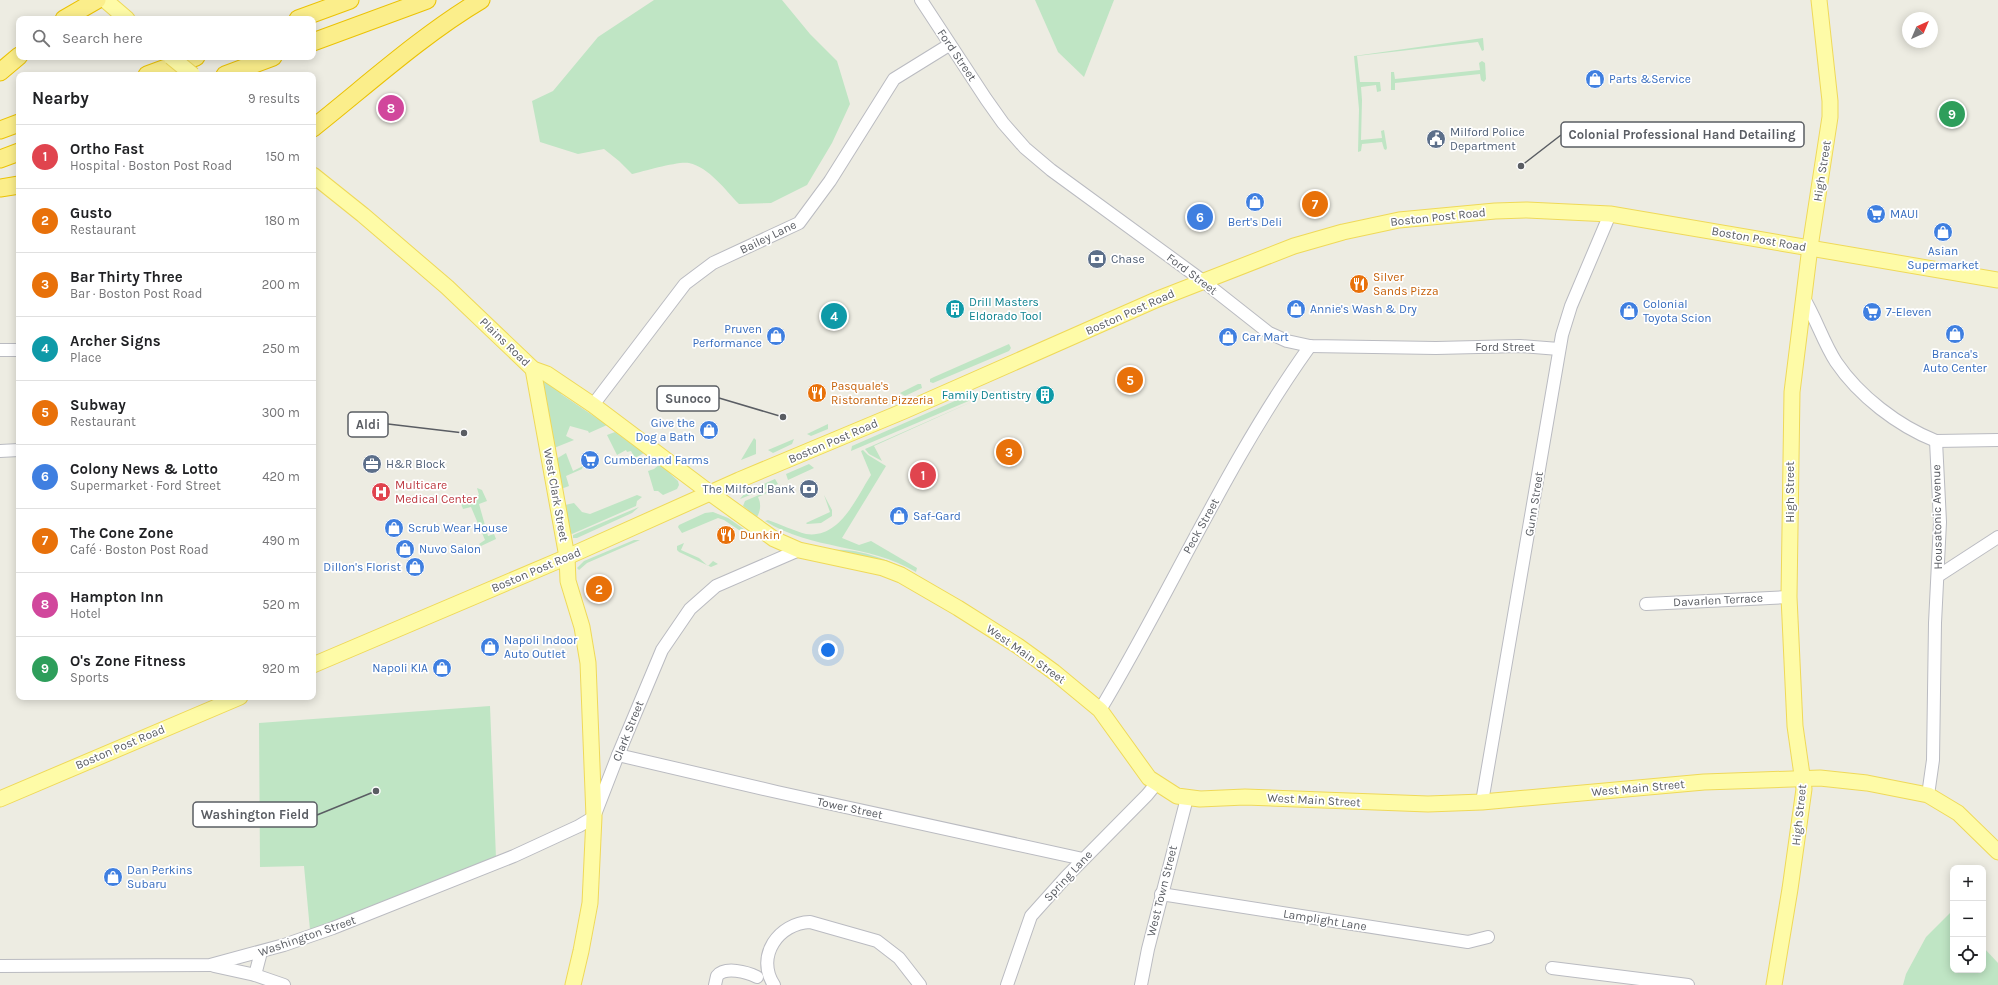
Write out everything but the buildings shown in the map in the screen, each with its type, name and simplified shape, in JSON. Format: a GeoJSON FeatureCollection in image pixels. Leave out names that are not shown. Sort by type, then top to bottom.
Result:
{"type":"FeatureCollection","features":[{"type":"Feature","properties":{"kind":"highway"},"geometry":{"type":"LineString","coordinates":[[61,16],[69,0]]}},
{"type":"Feature","properties":{"kind":"highway"},"geometry":{"type":"LineString","coordinates":[[69,16],[97,0]]}},
{"type":"Feature","properties":{"kind":"highway"},"geometry":{"type":"LineString","coordinates":[[306,16],[350,0]]}},
{"type":"Feature","properties":{"kind":"highway"},"geometry":{"type":"LineString","coordinates":[[316,41],[427,0]]}},
{"type":"Feature","properties":{"kind":"highway"},"geometry":{"type":"LineString","coordinates":[[316,126],[410,51],[466,9],[481,0]]}},
{"type":"Feature","properties":{"kind":"highway"},"geometry":{"type":"LineString","coordinates":[[0,72],[16,59]]}},
{"type":"Feature","properties":{"kind":"highway"},"geometry":{"type":"LineString","coordinates":[[155,72],[188,60]]}},
{"type":"Feature","properties":{"kind":"highway"},"geometry":{"type":"LineString","coordinates":[[233,72],[265,60]]}},
{"type":"Feature","properties":{"kind":"highway"},"geometry":{"type":"LineString","coordinates":[[0,130],[16,124]]}},
{"type":"Feature","properties":{"kind":"highway"},"geometry":{"type":"LineString","coordinates":[[0,159],[16,153]]}},
{"type":"Feature","properties":{"kind":"highway"},"geometry":{"type":"LineString","coordinates":[[0,188],[16,186]]}},
{"type":"Feature","properties":{"kind":"main road"},"geometry":{"type":"LineString","coordinates":[[104,0],[123,16]]}},
{"type":"Feature","properties":{"kind":"main road","name":"High Street"},"geometry":{"type":"LineString","coordinates":[[1774,985],[1804,789],[1795,726],[1789,597],[1792,392],[1803,297],[1830,117],[1830,101],[1819,0]]}},
{"type":"Feature","properties":{"kind":"main road"},"geometry":{"type":"LineString","coordinates":[[175,60],[189,72]]}},
{"type":"Feature","properties":{"kind":"main road","name":"Plains Road"},"geometry":{"type":"LineString","coordinates":[[316,178],[447,287],[533,369],[547,374],[593,405],[710,493]]}},
{"type":"Feature","properties":{"kind":"main road","name":"Boston Post Road"},"geometry":{"type":"LineString","coordinates":[[316,664],[567,557],[710,493],[904,411],[1158,299],[1294,246],[1343,232],[1399,220],[1512,210],[1610,214],[1998,280]]}},
{"type":"Feature","properties":{"kind":"main road","name":"West Clark Street"},"geometry":{"type":"LineString","coordinates":[[533,369],[567,557],[568,581],[582,627],[588,663],[594,817]]}},
{"type":"Feature","properties":{"kind":"main road","name":"West Main Street"},"geometry":{"type":"LineString","coordinates":[[710,493],[762,532],[799,550],[883,568],[901,575],[958,608],[1018,646],[1054,672],[1100,710],[1144,772],[1156,784],[1173,794],[1187,798],[1263,798],[1396,804],[1482,802],[1704,782],[1803,778],[1867,783],[1928,795],[1958,813],[1998,852]]}},
{"type":"Feature","properties":{"kind":"main road","name":"Boston Post Road"},"geometry":{"type":"LineString","coordinates":[[0,799],[233,700]]}},
{"type":"Feature","properties":{"kind":"main road","name":"Clark Street"},"geometry":{"type":"LineString","coordinates":[[573,985],[583,944],[590,903],[594,817]]}},
{"type":"Feature","properties":{"kind":"street","name":"Ford Street"},"geometry":{"type":"LineString","coordinates":[[921,0],[949,45],[1004,123],[1025,148],[1051,170],[1202,281],[1269,333],[1287,342],[1310,346],[1436,348],[1513,346],[1559,349]]}},
{"type":"Feature","properties":{"kind":"street","name":"Bailey Lane"},"geometry":{"type":"LineString","coordinates":[[593,405],[685,284],[713,263],[799,223],[830,181],[894,79],[949,45]]}},
{"type":"Feature","properties":{"kind":"street","name":"Gunn Street"},"geometry":{"type":"LineString","coordinates":[[1482,802],[1528,539],[1559,349],[1571,306],[1610,214]]}},
{"type":"Feature","properties":{"kind":"street"},"geometry":{"type":"LineString","coordinates":[[1803,297],[1812,312],[1830,352],[1845,374],[1874,403],[1914,432],[1936,441],[1998,440]]}},
{"type":"Feature","properties":{"kind":"street","name":"Peck Street"},"geometry":{"type":"LineString","coordinates":[[1100,710],[1134,652],[1225,481],[1310,346]]}},
{"type":"Feature","properties":{"kind":"street"},"geometry":{"type":"LineString","coordinates":[[0,350],[16,350]]}},
{"type":"Feature","properties":{"kind":"street","name":"Housatonic Avenue"},"geometry":{"type":"LineString","coordinates":[[1928,795],[1933,760],[1935,623],[1940,522],[1936,441]]}},
{"type":"Feature","properties":{"kind":"street"},"geometry":{"type":"LineString","coordinates":[[0,451],[16,450]]}},
{"type":"Feature","properties":{"kind":"street"},"geometry":{"type":"LineString","coordinates":[[1938,576],[1998,537]]}},
{"type":"Feature","properties":{"kind":"street","name":"Clark Street"},"geometry":{"type":"LineString","coordinates":[[594,817],[662,650],[690,609],[716,586],[799,550]]}},
{"type":"Feature","properties":{"kind":"street","name":"Davarlen Terrace"},"geometry":{"type":"LineString","coordinates":[[1646,604],[1789,597]]}},
{"type":"Feature","properties":{"kind":"street"},"geometry":{"type":"LineString","coordinates":[[591,764],[616,760]]}},
{"type":"Feature","properties":{"kind":"street","name":"Tower Street"},"geometry":{"type":"LineString","coordinates":[[616,760],[777,792],[1083,859]]}},
{"type":"Feature","properties":{"kind":"street","name":"Spring Lane"},"geometry":{"type":"LineString","coordinates":[[1007,985],[1031,916],[1083,859],[1147,795],[1156,784]]}},
{"type":"Feature","properties":{"kind":"street","name":"West Town Street"},"geometry":{"type":"LineString","coordinates":[[1141,985],[1161,894],[1187,798]]}},
{"type":"Feature","properties":{"kind":"street","name":"Washington Street"},"geometry":{"type":"LineString","coordinates":[[0,966],[210,965],[261,952],[333,928],[521,853],[594,817]]}},
{"type":"Feature","properties":{"kind":"street","name":"Lamplight Lane"},"geometry":{"type":"LineString","coordinates":[[1161,894],[1468,942],[1488,937]]}},
{"type":"Feature","properties":{"kind":"street"},"geometry":{"type":"LineString","coordinates":[[758,978],[776,938],[794,924],[810,922],[877,941],[899,958],[920,985]]}},
{"type":"Feature","properties":{"kind":"street"},"geometry":{"type":"LineString","coordinates":[[255,975],[261,952]]}},
{"type":"Feature","properties":{"kind":"street"},"geometry":{"type":"LineString","coordinates":[[210,965],[255,975],[284,985]]}},
{"type":"Feature","properties":{"kind":"street"},"geometry":{"type":"LineString","coordinates":[[1552,968],[1688,985]]}},
{"type":"Feature","properties":{"kind":"street"},"geometry":{"type":"LineString","coordinates":[[715,985],[717,976],[726,971],[738,972],[774,985]]}},
{"type":"Feature","properties":{"kind":"green space"},"geometry":{"type":"Polygon","coordinates":[[[654,0],[782,0],[810,34],[837,61],[850,104],[832,143],[807,185],[771,203],[739,204],[710,174],[696,165],[684,163],[632,174],[604,149],[578,154],[540,142],[532,101],[553,91],[598,37],[654,0]]]}},
{"type":"Feature","properties":{"kind":"green space"},"geometry":{"type":"Polygon","coordinates":[[[1035,0],[1114,0],[1084,77],[1058,52],[1035,0]]]}},
{"type":"Feature","properties":{"kind":"green space"},"geometry":{"type":"Polygon","coordinates":[[[1483,38],[1484,50],[1482,51],[1478,42],[1357,56],[1360,82],[1380,82],[1381,91],[1377,92],[1376,85],[1361,87],[1361,140],[1382,138],[1381,131],[1384,130],[1387,148],[1386,150],[1384,149],[1382,142],[1362,144],[1361,151],[1358,152],[1359,109],[1354,56],[1483,38]]]}},
{"type":"Feature","properties":{"kind":"green space"},"geometry":{"type":"Polygon","coordinates":[[[1482,61],[1485,63],[1486,79],[1484,82],[1481,80],[1480,74],[1395,83],[1395,90],[1391,90],[1391,72],[1394,72],[1395,79],[1480,70],[1479,63],[1482,61]]]}},
{"type":"Feature","properties":{"kind":"green space"},"geometry":{"type":"Polygon","coordinates":[[[1009,344],[1011,348],[1009,351],[933,383],[930,382],[930,379],[934,377],[1009,344]]]}},
{"type":"Feature","properties":{"kind":"green space"},"geometry":{"type":"Polygon","coordinates":[[[544,379],[562,392],[561,394],[607,425],[589,433],[588,431],[570,426],[566,436],[574,440],[554,448],[541,382],[544,379]]]}},
{"type":"Feature","properties":{"kind":"green space"},"geometry":{"type":"Polygon","coordinates":[[[921,384],[922,388],[905,396],[900,393],[921,384]]]}},
{"type":"Feature","properties":{"kind":"green space"},"geometry":{"type":"Polygon","coordinates":[[[973,393],[978,397],[851,451],[852,446],[973,393]]]}},
{"type":"Feature","properties":{"kind":"green space"},"geometry":{"type":"Polygon","coordinates":[[[976,400],[874,446],[882,461],[869,454],[865,449],[976,400]]]}},
{"type":"Feature","properties":{"kind":"green space"},"geometry":{"type":"Polygon","coordinates":[[[828,424],[828,429],[811,436],[807,434],[828,424]]]}},
{"type":"Feature","properties":{"kind":"green space"},"geometry":{"type":"Polygon","coordinates":[[[615,432],[644,453],[635,458],[631,451],[627,452],[626,450],[617,455],[607,435],[615,432]]]}},
{"type":"Feature","properties":{"kind":"green space"},"geometry":{"type":"Polygon","coordinates":[[[754,438],[756,440],[756,454],[741,460],[754,438]]]}},
{"type":"Feature","properties":{"kind":"green space"},"geometry":{"type":"Polygon","coordinates":[[[794,439],[792,444],[773,453],[768,450],[794,439]]]}},
{"type":"Feature","properties":{"kind":"green space"},"geometry":{"type":"Polygon","coordinates":[[[863,450],[868,455],[886,466],[842,538],[859,545],[871,541],[917,568],[916,572],[878,556],[802,538],[783,531],[765,521],[768,520],[806,534],[818,534],[838,524],[853,505],[871,475],[861,451],[863,450]]]}},
{"type":"Feature","properties":{"kind":"green space"},"geometry":{"type":"Polygon","coordinates":[[[566,453],[573,471],[583,466],[582,469],[566,476],[569,486],[561,489],[556,459],[566,453]]]}},
{"type":"Feature","properties":{"kind":"green space"},"geometry":{"type":"Polygon","coordinates":[[[660,464],[678,481],[679,485],[677,489],[663,495],[658,491],[654,491],[648,471],[654,469],[660,464]]]}},
{"type":"Feature","properties":{"kind":"green space"},"geometry":{"type":"Polygon","coordinates":[[[809,464],[814,468],[788,480],[786,474],[809,464]]]}},
{"type":"Feature","properties":{"kind":"green space"},"geometry":{"type":"Polygon","coordinates":[[[775,479],[778,484],[740,499],[746,492],[775,479]]]}},
{"type":"Feature","properties":{"kind":"green space"},"geometry":{"type":"Polygon","coordinates":[[[780,486],[783,495],[779,488],[758,497],[760,507],[757,517],[743,506],[745,501],[780,486]]]}},
{"type":"Feature","properties":{"kind":"green space"},"geometry":{"type":"Polygon","coordinates":[[[477,488],[482,490],[487,501],[479,504],[488,536],[494,534],[496,539],[481,546],[479,544],[485,540],[471,507],[463,509],[459,498],[463,495],[466,501],[479,495],[477,488]]]}},
{"type":"Feature","properties":{"kind":"green space"},"geometry":{"type":"Polygon","coordinates":[[[637,495],[642,497],[637,501],[636,506],[572,534],[570,533],[565,505],[574,503],[582,512],[590,514],[637,495]]]}},
{"type":"Feature","properties":{"kind":"green space"},"geometry":{"type":"Polygon","coordinates":[[[824,495],[832,510],[832,516],[821,523],[807,524],[806,523],[830,512],[824,495]]]}},
{"type":"Feature","properties":{"kind":"green space"},"geometry":{"type":"Polygon","coordinates":[[[639,507],[632,513],[577,538],[573,538],[573,535],[639,507]]]}},
{"type":"Feature","properties":{"kind":"green space"},"geometry":{"type":"Polygon","coordinates":[[[713,512],[728,518],[751,534],[748,536],[724,520],[718,518],[682,533],[678,527],[679,525],[705,513],[713,512]]]}},
{"type":"Feature","properties":{"kind":"green space"},"geometry":{"type":"Polygon","coordinates":[[[634,540],[640,540],[587,563],[579,570],[577,568],[584,561],[634,540]]]}},
{"type":"Feature","properties":{"kind":"green space"},"geometry":{"type":"Polygon","coordinates":[[[684,543],[681,550],[699,558],[707,565],[679,552],[677,550],[677,546],[684,543]]]}},
{"type":"Feature","properties":{"kind":"green space"},"geometry":{"type":"Polygon","coordinates":[[[834,550],[856,551],[868,554],[892,562],[923,579],[887,562],[834,550]]]}},
{"type":"Feature","properties":{"kind":"green space"},"geometry":{"type":"Polygon","coordinates":[[[713,561],[718,564],[711,567],[708,566],[713,561]]]}},
{"type":"Feature","properties":{"kind":"green space"},"geometry":{"type":"Polygon","coordinates":[[[490,706],[496,858],[310,930],[304,866],[260,867],[259,723],[490,706]]]}},
{"type":"Feature","properties":{"kind":"green space"},"geometry":{"type":"Polygon","coordinates":[[[1950,913],[1950,973],[1986,973],[1986,950],[1998,963],[1998,985],[1903,985],[1906,974],[1926,937],[1950,913]]]}},
{"type":"Feature","properties":{"kind":"place","name":"Parts &Service"},"geometry":{"type":"Point","coordinates":[1595,79]}},
{"type":"Feature","properties":{"kind":"place","name":"Hampton Inn"},"geometry":{"type":"Point","coordinates":[391,108]}},
{"type":"Feature","properties":{"kind":"place","name":"O's Zone Fitness"},"geometry":{"type":"Point","coordinates":[1952,114]}},
{"type":"Feature","properties":{"kind":"place","name":"Milford Police Department"},"geometry":{"type":"Point","coordinates":[1436,139]}},
{"type":"Feature","properties":{"kind":"place","name":"Colonial Professional Hand Detailing"},"geometry":{"type":"Point","coordinates":[1521,166]}},
{"type":"Feature","properties":{"kind":"place","name":"Bert's Deli"},"geometry":{"type":"Point","coordinates":[1255,202]}},
{"type":"Feature","properties":{"kind":"place","name":"The Cone Zone"},"geometry":{"type":"Point","coordinates":[1315,204]}},
{"type":"Feature","properties":{"kind":"place","name":"MAUI"},"geometry":{"type":"Point","coordinates":[1876,214]}},
{"type":"Feature","properties":{"kind":"place","name":"Colony News & Lotto"},"geometry":{"type":"Point","coordinates":[1200,217]}},
{"type":"Feature","properties":{"kind":"place","name":"Asian Supermarket"},"geometry":{"type":"Point","coordinates":[1943,232]}},
{"type":"Feature","properties":{"kind":"place","name":"Chase"},"geometry":{"type":"Point","coordinates":[1097,259]}},
{"type":"Feature","properties":{"kind":"place","name":"Silver Sands Pizza"},"geometry":{"type":"Point","coordinates":[1359,284]}},
{"type":"Feature","properties":{"kind":"place","name":"Drill Masters Eldorado Tool"},"geometry":{"type":"Point","coordinates":[955,309]}},
{"type":"Feature","properties":{"kind":"place","name":"Annie's Wash & Dry"},"geometry":{"type":"Point","coordinates":[1296,309]}},
{"type":"Feature","properties":{"kind":"place","name":"Colonial Toyota Scion"},"geometry":{"type":"Point","coordinates":[1629,311]}},
{"type":"Feature","properties":{"kind":"place","name":"7-Eleven"},"geometry":{"type":"Point","coordinates":[1872,312]}},
{"type":"Feature","properties":{"kind":"place","name":"Archer Signs"},"geometry":{"type":"Point","coordinates":[834,316]}},
{"type":"Feature","properties":{"kind":"place","name":"Branca's Auto Center"},"geometry":{"type":"Point","coordinates":[1955,334]}},
{"type":"Feature","properties":{"kind":"place","name":"Pruven Performance"},"geometry":{"type":"Point","coordinates":[776,336]}},
{"type":"Feature","properties":{"kind":"place","name":"Car Mart"},"geometry":{"type":"Point","coordinates":[1228,337]}},
{"type":"Feature","properties":{"kind":"place","name":"Subway"},"geometry":{"type":"Point","coordinates":[1130,380]}},
{"type":"Feature","properties":{"kind":"place","name":"Pasquale's Ristorante Pizzeria"},"geometry":{"type":"Point","coordinates":[817,393]}},
{"type":"Feature","properties":{"kind":"place","name":"Family Dentistry"},"geometry":{"type":"Point","coordinates":[1045,395]}},
{"type":"Feature","properties":{"kind":"place","name":"Sunoco"},"geometry":{"type":"Point","coordinates":[783,417]}},
{"type":"Feature","properties":{"kind":"place","name":"Give the Dog a Bath"},"geometry":{"type":"Point","coordinates":[709,430]}},
{"type":"Feature","properties":{"kind":"place","name":"Aldi"},"geometry":{"type":"Point","coordinates":[464,433]}},
{"type":"Feature","properties":{"kind":"place","name":"Bar Thirty Three"},"geometry":{"type":"Point","coordinates":[1009,452]}},
{"type":"Feature","properties":{"kind":"place","name":"Cumberland Farms"},"geometry":{"type":"Point","coordinates":[590,460]}},
{"type":"Feature","properties":{"kind":"place","name":"H&R Block"},"geometry":{"type":"Point","coordinates":[372,464]}},
{"type":"Feature","properties":{"kind":"place","name":"Ortho Fast"},"geometry":{"type":"Point","coordinates":[923,475]}},
{"type":"Feature","properties":{"kind":"place","name":"The Milford Bank"},"geometry":{"type":"Point","coordinates":[809,489]}},
{"type":"Feature","properties":{"kind":"place","name":"Multicare Medical Center"},"geometry":{"type":"Point","coordinates":[381,492]}},
{"type":"Feature","properties":{"kind":"place","name":"Saf-Gard"},"geometry":{"type":"Point","coordinates":[899,516]}},
{"type":"Feature","properties":{"kind":"place","name":"Scrub Wear House"},"geometry":{"type":"Point","coordinates":[394,528]}},
{"type":"Feature","properties":{"kind":"place","name":"Dunkin'"},"geometry":{"type":"Point","coordinates":[726,535]}},
{"type":"Feature","properties":{"kind":"place","name":"Nuvo Salon"},"geometry":{"type":"Point","coordinates":[405,549]}},
{"type":"Feature","properties":{"kind":"place","name":"Dillon's Florist"},"geometry":{"type":"Point","coordinates":[415,567]}},
{"type":"Feature","properties":{"kind":"place","name":"Gusto"},"geometry":{"type":"Point","coordinates":[599,589]}},
{"type":"Feature","properties":{"kind":"place","name":"Napoli Indoor Auto Outlet"},"geometry":{"type":"Point","coordinates":[490,647]}},
{"type":"Feature","properties":{"kind":"place","name":"Napoli KIA"},"geometry":{"type":"Point","coordinates":[442,668]}},
{"type":"Feature","properties":{"kind":"place","name":"Washington Field"},"geometry":{"type":"Point","coordinates":[376,791]}},
{"type":"Feature","properties":{"kind":"place","name":"Dan Perkins Subaru"},"geometry":{"type":"Point","coordinates":[113,877]}}]}
